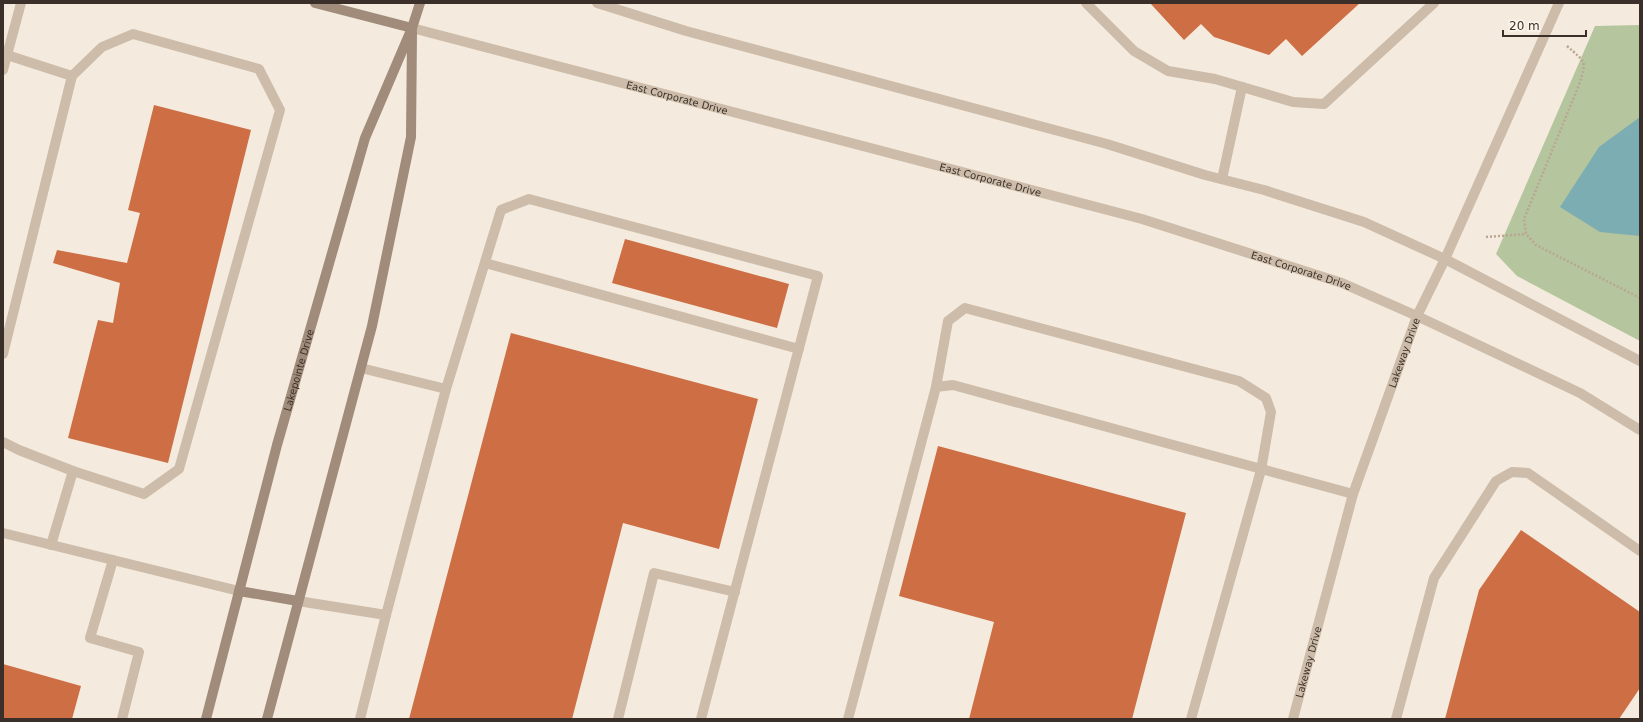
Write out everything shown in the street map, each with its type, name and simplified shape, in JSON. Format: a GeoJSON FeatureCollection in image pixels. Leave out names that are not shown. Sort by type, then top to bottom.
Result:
{"type":"FeatureCollection","features":[{"type":"Feature","properties":{"kind":"main road","name":"East Corporate Drive"},"geometry":{"type":"LineString","coordinates":[[314,3],[412,28]]}},
{"type":"Feature","properties":{"kind":"main road","name":"Lakepointe Drive"},"geometry":{"type":"LineString","coordinates":[[206,719],[277,445],[365,138],[412,28],[420,3]]}},
{"type":"Feature","properties":{"kind":"main road","name":"Lakepointe Drive"},"geometry":{"type":"LineString","coordinates":[[267,719],[372,326],[411,137],[412,28]]}},
{"type":"Feature","properties":{"kind":"main road"},"geometry":{"type":"LineString","coordinates":[[240,591],[298,601]]}},
{"type":"Feature","properties":{"kind":"street"},"geometry":{"type":"LineString","coordinates":[[3,70],[21,3]]}},
{"type":"Feature","properties":{"kind":"street"},"geometry":{"type":"LineString","coordinates":[[597,3],[686,31],[1107,144],[1222,179],[1264,190],[1364,222],[1445,259],[1640,361]]}},
{"type":"Feature","properties":{"kind":"street"},"geometry":{"type":"LineString","coordinates":[[1086,3],[1134,51],[1168,71],[1215,79],[1293,102],[1324,104],[1434,3]]}},
{"type":"Feature","properties":{"kind":"street","name":"Lakeway Drive"},"geometry":{"type":"LineString","coordinates":[[1292,719],[1352,494],[1417,316],[1445,259],[1557,4]]}},
{"type":"Feature","properties":{"kind":"street","name":"East Corporate Drive"},"geometry":{"type":"LineString","coordinates":[[412,28],[1142,219],[1342,284],[1417,316],[1580,393],[1640,430]]}},
{"type":"Feature","properties":{"kind":"street"},"geometry":{"type":"LineString","coordinates":[[3,354],[72,76],[102,47],[133,34],[259,69],[280,110],[179,469],[144,494],[73,471],[3,442]]}},
{"type":"Feature","properties":{"kind":"street"},"geometry":{"type":"LineString","coordinates":[[7,56],[72,76]]}},
{"type":"Feature","properties":{"kind":"street"},"geometry":{"type":"LineString","coordinates":[[1222,179],[1242,88]]}},
{"type":"Feature","properties":{"kind":"street"},"geometry":{"type":"LineString","coordinates":[[360,719],[446,389],[501,210],[529,199],[818,276],[701,719]]}},
{"type":"Feature","properties":{"kind":"street"},"geometry":{"type":"LineString","coordinates":[[485,263],[799,349]]}},
{"type":"Feature","properties":{"kind":"street"},"geometry":{"type":"LineString","coordinates":[[848,719],[936,387],[948,321],[965,308],[1239,381],[1266,398],[1271,412],[1261,470],[1191,719]]}},
{"type":"Feature","properties":{"kind":"street"},"geometry":{"type":"LineString","coordinates":[[361,368],[446,389]]}},
{"type":"Feature","properties":{"kind":"street"},"geometry":{"type":"LineString","coordinates":[[936,387],[953,385],[1352,494]]}},
{"type":"Feature","properties":{"kind":"street"},"geometry":{"type":"LineString","coordinates":[[51,545],[73,471]]}},
{"type":"Feature","properties":{"kind":"street"},"geometry":{"type":"LineString","coordinates":[[1396,719],[1434,578],[1496,481],[1512,472],[1528,473],[1640,551]]}},
{"type":"Feature","properties":{"kind":"street"},"geometry":{"type":"LineString","coordinates":[[3,533],[240,591]]}},
{"type":"Feature","properties":{"kind":"street"},"geometry":{"type":"LineString","coordinates":[[113,560],[90,638],[139,652],[122,719]]}},
{"type":"Feature","properties":{"kind":"street"},"geometry":{"type":"LineString","coordinates":[[618,719],[654,572],[735,592]]}},
{"type":"Feature","properties":{"kind":"street"},"geometry":{"type":"LineString","coordinates":[[298,601],[386,615]]}},
{"type":"Feature","properties":{"kind":"path"},"geometry":{"type":"LineString","coordinates":[[1567,46],[1583,60],[1585,67],[1524,219],[1526,234],[1536,245],[1640,298]]}},
{"type":"Feature","properties":{"kind":"path"},"geometry":{"type":"LineString","coordinates":[[1486,237],[1526,234]]}},
{"type":"Feature","properties":{"kind":"green space"},"geometry":{"type":"Polygon","coordinates":[[[1640,25],[1640,341],[1517,276],[1496,254],[1595,26],[1640,25]]]}},
{"type":"Feature","properties":{"kind":"water"},"geometry":{"type":"Polygon","coordinates":[[[1640,117],[1640,236],[1600,232],[1560,207],[1599,147],[1640,117]]]}},
{"type":"Feature","properties":{"kind":"building"},"geometry":{"type":"Polygon","coordinates":[[[1150,3],[1360,3],[1302,56],[1286,39],[1269,55],[1214,37],[1201,24],[1184,40],[1150,3]]]}},
{"type":"Feature","properties":{"kind":"building"},"geometry":{"type":"Polygon","coordinates":[[[154,105],[251,130],[168,463],[68,438],[98,320],[113,323],[120,283],[53,263],[57,250],[127,263],[140,213],[128,210],[154,105]]]}},
{"type":"Feature","properties":{"kind":"building"},"geometry":{"type":"Polygon","coordinates":[[[625,239],[789,284],[777,328],[612,283],[625,239]]]}},
{"type":"Feature","properties":{"kind":"building"},"geometry":{"type":"Polygon","coordinates":[[[511,333],[758,399],[719,549],[623,523],[572,719],[409,719],[511,333]]]}},
{"type":"Feature","properties":{"kind":"building"},"geometry":{"type":"Polygon","coordinates":[[[938,446],[1186,513],[1132,719],[969,719],[994,622],[899,596],[938,446]]]}},
{"type":"Feature","properties":{"kind":"building"},"geometry":{"type":"Polygon","coordinates":[[[1521,530],[1640,612],[1640,688],[1619,719],[1445,719],[1479,590],[1521,530]]]}},
{"type":"Feature","properties":{"kind":"building"},"geometry":{"type":"Polygon","coordinates":[[[3,664],[81,686],[72,719],[3,719],[3,664]]]}}]}
